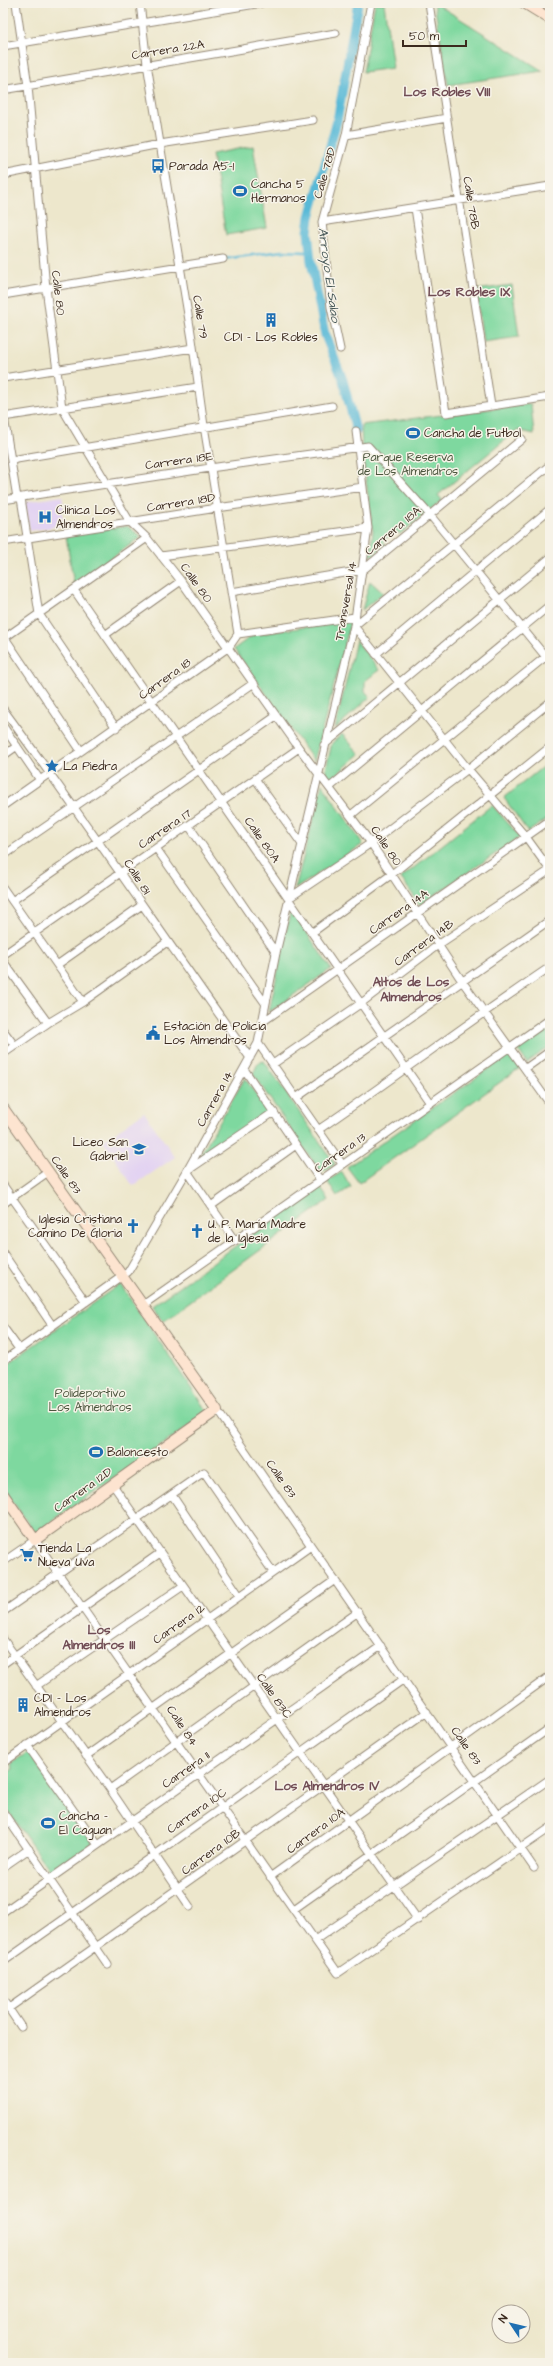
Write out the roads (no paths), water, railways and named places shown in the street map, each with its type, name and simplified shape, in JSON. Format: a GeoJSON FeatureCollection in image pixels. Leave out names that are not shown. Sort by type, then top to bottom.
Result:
{"type":"FeatureCollection","features":[{"type":"Feature","properties":{"kind":"street"},"geometry":{"type":"LineString","coordinates":[[3,4],[7,3]]}},
{"type":"Feature","properties":{"kind":"street","name":"Calle 80"},"geometry":{"type":"LineString","coordinates":[[16,3],[28,86],[46,288],[62,408],[130,522],[147,538],[181,581],[229,647],[276,716],[351,815],[392,874],[462,981],[526,1068],[550,1104]]}},
{"type":"Feature","properties":{"kind":"street","name":"Calle 79"},"geometry":{"type":"LineString","coordinates":[[140,3],[160,144],[193,348],[210,468],[238,634]]}},
{"type":"Feature","properties":{"kind":"street"},"geometry":{"type":"LineString","coordinates":[[3,46],[262,3]]}},
{"type":"Feature","properties":{"kind":"street","name":"Calle 78D"},"geometry":{"type":"LineString","coordinates":[[340,349],[331,307],[322,222],[346,135],[371,3]]}},
{"type":"Feature","properties":{"kind":"street","name":"Calle 78B"},"geometry":{"type":"LineString","coordinates":[[429,3],[491,406]]}},
{"type":"Feature","properties":{"kind":"street"},"geometry":{"type":"LineString","coordinates":[[524,3],[550,19]]}},
{"type":"Feature","properties":{"kind":"street"},"geometry":{"type":"LineString","coordinates":[[546,3],[550,6]]}},
{"type":"Feature","properties":{"kind":"street","name":"Carrera 22A"},"geometry":{"type":"LineString","coordinates":[[3,90],[336,33]]}},
{"type":"Feature","properties":{"kind":"street"},"geometry":{"type":"LineString","coordinates":[[346,135],[447,118]]}},
{"type":"Feature","properties":{"kind":"street"},"geometry":{"type":"LineString","coordinates":[[3,175],[160,144],[313,120]]}},
{"type":"Feature","properties":{"kind":"street"},"geometry":{"type":"LineString","coordinates":[[322,222],[550,186]]}},
{"type":"Feature","properties":{"kind":"street"},"geometry":{"type":"LineString","coordinates":[[415,208],[446,412],[550,398]]}},
{"type":"Feature","properties":{"kind":"street"},"geometry":{"type":"LineString","coordinates":[[3,295],[223,259]]}},
{"type":"Feature","properties":{"kind":"street"},"geometry":{"type":"LineString","coordinates":[[3,378],[193,348]]}},
{"type":"Feature","properties":{"kind":"street"},"geometry":{"type":"LineString","coordinates":[[116,728],[39,614],[28,538],[11,460],[4,417],[198,387]]}},
{"type":"Feature","properties":{"kind":"street"},"geometry":{"type":"LineString","coordinates":[[11,460],[204,426],[332,406]]}},
{"type":"Feature","properties":{"kind":"street","name":"Transversal 14"},"geometry":{"type":"LineString","coordinates":[[318,773],[354,626],[368,528],[356,431]]}},
{"type":"Feature","properties":{"kind":"street","name":"Carrera 18A"},"geometry":{"type":"LineString","coordinates":[[231,592],[363,570],[522,439]]}},
{"type":"Feature","properties":{"kind":"street"},"geometry":{"type":"LineString","coordinates":[[351,815],[549,658],[522,628],[430,514],[372,449],[368,446],[358,447]]}},
{"type":"Feature","properties":{"kind":"street","name":"Carrera 18E"},"geometry":{"type":"LineString","coordinates":[[3,500],[108,483],[358,447]]}},
{"type":"Feature","properties":{"kind":"street"},"geometry":{"type":"LineString","coordinates":[[550,465],[354,626],[468,769],[526,837],[550,870]]}},
{"type":"Feature","properties":{"kind":"street","name":"Carrera 18D"},"geometry":{"type":"LineString","coordinates":[[3,542],[217,508],[363,487]]}},
{"type":"Feature","properties":{"kind":"street"},"geometry":{"type":"LineString","coordinates":[[376,654],[550,509]]}},
{"type":"Feature","properties":{"kind":"street"},"geometry":{"type":"LineString","coordinates":[[161,556],[368,528]]}},
{"type":"Feature","properties":{"kind":"street"},"geometry":{"type":"LineString","coordinates":[[81,751],[3,636],[39,614],[147,538]]}},
{"type":"Feature","properties":{"kind":"street"},"geometry":{"type":"LineString","coordinates":[[324,745],[550,558]]}},
{"type":"Feature","properties":{"kind":"street"},"geometry":{"type":"LineString","coordinates":[[105,634],[181,581]]}},
{"type":"Feature","properties":{"kind":"street","name":"Calle 80A"},"geometry":{"type":"LineString","coordinates":[[74,590],[151,703],[223,802],[313,932],[360,1004],[430,1103]]}},
{"type":"Feature","properties":{"kind":"street"},"geometry":{"type":"LineString","coordinates":[[330,787],[550,605]]}},
{"type":"Feature","properties":{"kind":"street"},"geometry":{"type":"LineString","coordinates":[[238,634],[355,617]]}},
{"type":"Feature","properties":{"kind":"street","name":"Carrera 18"},"geometry":{"type":"LineString","coordinates":[[3,806],[116,728],[229,647],[238,634]]}},
{"type":"Feature","properties":{"kind":"street"},"geometry":{"type":"LineString","coordinates":[[3,856],[74,805],[254,683]]}},
{"type":"Feature","properties":{"kind":"street"},"geometry":{"type":"LineString","coordinates":[[289,898],[371,843],[468,769],[550,702]]}},
{"type":"Feature","properties":{"kind":"street","name":"Calle 81"},"geometry":{"type":"LineString","coordinates":[[3,709],[74,805],[121,872],[167,942],[250,1058]]}},
{"type":"Feature","properties":{"kind":"street"},"geometry":{"type":"LineString","coordinates":[[12,901],[276,716]]}},
{"type":"Feature","properties":{"kind":"street"},"geometry":{"type":"LineString","coordinates":[[3,726],[40,780]]}},
{"type":"Feature","properties":{"kind":"street"},"geometry":{"type":"LineString","coordinates":[[3,756],[17,746]]}},
{"type":"Feature","properties":{"kind":"street"},"geometry":{"type":"LineString","coordinates":[[313,932],[392,874],[550,747]]}},
{"type":"Feature","properties":{"kind":"street","name":"Carrera 17"},"geometry":{"type":"LineString","coordinates":[[3,955],[300,748]]}},
{"type":"Feature","properties":{"kind":"street","name":"Carrera 14"},"geometry":{"type":"LineString","coordinates":[[3,1361],[128,1272],[187,1171],[250,1058],[258,1043],[276,953],[318,773]]}},
{"type":"Feature","properties":{"kind":"street"},"geometry":{"type":"LineString","coordinates":[[256,780],[301,843]]}},
{"type":"Feature","properties":{"kind":"street","name":"Carrera 14A"},"geometry":{"type":"LineString","coordinates":[[261,1023],[550,820]]}},
{"type":"Feature","properties":{"kind":"street"},"geometry":{"type":"LineString","coordinates":[[189,826],[276,953]]}},
{"type":"Feature","properties":{"kind":"street"},"geometry":{"type":"LineString","coordinates":[[156,848],[265,1003]]}},
{"type":"Feature","properties":{"kind":"street","name":"Carrera 14B"},"geometry":{"type":"LineString","coordinates":[[273,1064],[360,1004],[438,945],[550,870]]}},
{"type":"Feature","properties":{"kind":"street"},"geometry":{"type":"LineString","coordinates":[[3,888],[83,1002]]}},
{"type":"Feature","properties":{"kind":"street"},"geometry":{"type":"LineString","coordinates":[[57,965],[142,905]]}},
{"type":"Feature","properties":{"kind":"street"},"geometry":{"type":"LineString","coordinates":[[296,1098],[550,920]]}},
{"type":"Feature","properties":{"kind":"street"},"geometry":{"type":"LineString","coordinates":[[3,1054],[48,1023],[83,1002],[167,942]]}},
{"type":"Feature","properties":{"kind":"street"},"geometry":{"type":"LineString","coordinates":[[3,961],[48,1023]]}},
{"type":"Feature","properties":{"kind":"street"},"geometry":{"type":"LineString","coordinates":[[318,1130],[407,1070],[484,1012],[550,968]]}},
{"type":"Feature","properties":{"kind":"street","name":"Carrera 13"},"geometry":{"type":"LineString","coordinates":[[143,1305],[550,1019]]}},
{"type":"Feature","properties":{"kind":"street"},"geometry":{"type":"LineString","coordinates":[[3,1030],[15,1046]]}},
{"type":"Feature","properties":{"kind":"street"},"geometry":{"type":"LineString","coordinates":[[258,1043],[342,1164]]}},
{"type":"Feature","properties":{"kind":"street"},"geometry":{"type":"LineString","coordinates":[[526,1068],[550,1051]]}},
{"type":"Feature","properties":{"kind":"street"},"geometry":{"type":"LineString","coordinates":[[244,1069],[320,1180]]}},
{"type":"Feature","properties":{"kind":"street","name":"Calle 83"},"geometry":{"type":"LineString","coordinates":[[3,1108],[217,1410],[534,1868]]}},
{"type":"Feature","properties":{"kind":"street"},"geometry":{"type":"LineString","coordinates":[[235,1241],[187,1171],[274,1112]]}},
{"type":"Feature","properties":{"kind":"street"},"geometry":{"type":"LineString","coordinates":[[211,1206],[296,1145]]}},
{"type":"Feature","properties":{"kind":"street"},"geometry":{"type":"LineString","coordinates":[[3,1204],[48,1172]]}},
{"type":"Feature","properties":{"kind":"street"},"geometry":{"type":"LineString","coordinates":[[3,1185],[86,1302]]}},
{"type":"Feature","properties":{"kind":"street"},"geometry":{"type":"LineString","coordinates":[[3,1253],[52,1325]]}},
{"type":"Feature","properties":{"kind":"street"},"geometry":{"type":"LineString","coordinates":[[3,1327],[19,1349]]}},
{"type":"Feature","properties":{"kind":"street","name":"Carrera 12D"},"geometry":{"type":"LineString","coordinates":[[3,1562],[217,1410]]}},
{"type":"Feature","properties":{"kind":"street"},"geometry":{"type":"LineString","coordinates":[[3,1612],[204,1472],[273,1572]]}},
{"type":"Feature","properties":{"kind":"street","name":"Calle 83C"},"geometry":{"type":"LineString","coordinates":[[112,1484],[418,1920]]}},
{"type":"Feature","properties":{"kind":"street","name":"Calle 84"},"geometry":{"type":"LineString","coordinates":[[3,1494],[7,1507],[35,1540],[58,1574],[84,1608],[338,1973],[418,1920]]}},
{"type":"Feature","properties":{"kind":"street"},"geometry":{"type":"LineString","coordinates":[[172,1495],[239,1595]]}},
{"type":"Feature","properties":{"kind":"street","name":"Carrera 12"},"geometry":{"type":"LineString","coordinates":[[3,1763],[129,1672],[311,1546]]}},
{"type":"Feature","properties":{"kind":"street"},"geometry":{"type":"LineString","coordinates":[[3,1664],[160,1553]]}},
{"type":"Feature","properties":{"kind":"street"},"geometry":{"type":"LineString","coordinates":[[86,1756],[335,1580]]}},
{"type":"Feature","properties":{"kind":"street"},"geometry":{"type":"LineString","coordinates":[[36,1686],[183,1586]]}},
{"type":"Feature","properties":{"kind":"street"},"geometry":{"type":"LineString","coordinates":[[110,1789],[358,1612]]}},
{"type":"Feature","properties":{"kind":"street"},"geometry":{"type":"LineString","coordinates":[[3,1640],[110,1789],[190,1907]]}},
{"type":"Feature","properties":{"kind":"street","name":"Carrera 11"},"geometry":{"type":"LineString","coordinates":[[3,1912],[381,1646]]}},
{"type":"Feature","properties":{"kind":"street","name":"Carrera 10A"},"geometry":{"type":"LineString","coordinates":[[270,1877],[550,1677]]}},
{"type":"Feature","properties":{"kind":"street","name":"Carrera 10C"},"geometry":{"type":"LineString","coordinates":[[3,1962],[404,1679]]}},
{"type":"Feature","properties":{"kind":"street","name":"Carrera 10B"},"geometry":{"type":"LineString","coordinates":[[9,2008],[178,1890],[427,1712]]}},
{"type":"Feature","properties":{"kind":"street"},"geometry":{"type":"LineString","coordinates":[[294,1909],[550,1728]]}},
{"type":"Feature","properties":{"kind":"street"},"geometry":{"type":"LineString","coordinates":[[27,1746],[98,1846]]}},
{"type":"Feature","properties":{"kind":"street"},"geometry":{"type":"LineString","coordinates":[[315,1940],[550,1779]]}},
{"type":"Feature","properties":{"kind":"street"},"geometry":{"type":"LineString","coordinates":[[4,1814],[108,1965]]}},
{"type":"Feature","properties":{"kind":"street"},"geometry":{"type":"LineString","coordinates":[[418,1920],[550,1828]]}},
{"type":"Feature","properties":{"kind":"street"},"geometry":{"type":"LineString","coordinates":[[3,1867],[29,1849]]}},
{"type":"Feature","properties":{"kind":"street"},"geometry":{"type":"LineString","coordinates":[[3,2000],[21,2027]]}},
{"type":"Feature","properties":{"kind":"waterway","name":"Arroyo El Salao"},"geometry":{"type":"LineString","coordinates":[[356,431],[343,380],[325,335],[311,261],[308,232],[310,217],[337,121],[358,3]]}},
{"type":"Feature","properties":{"kind":"waterway"},"geometry":{"type":"LineString","coordinates":[[223,259],[283,251],[305,252]]}},
{"type":"Feature","properties":{"kind":"place","name":"Parada A5-1"},"geometry":{"type":"Point","coordinates":[158,166]}},
{"type":"Feature","properties":{"kind":"place","name":"Cancha 5 Hermanos"},"geometry":{"type":"Point","coordinates":[240,191]}},
{"type":"Feature","properties":{"kind":"place","name":"CDI - Los Robles"},"geometry":{"type":"Point","coordinates":[271,320]}},
{"type":"Feature","properties":{"kind":"place","name":"Cancha de Futbol"},"geometry":{"type":"Point","coordinates":[413,433]}},
{"type":"Feature","properties":{"kind":"place","name":"Clínica Los Almendros"},"geometry":{"type":"Point","coordinates":[45,517]}},
{"type":"Feature","properties":{"kind":"place","name":"La Piedra"},"geometry":{"type":"Point","coordinates":[52,766]}},
{"type":"Feature","properties":{"kind":"place","name":"Estación de Policia Los Almendros"},"geometry":{"type":"Point","coordinates":[153,1033]}},
{"type":"Feature","properties":{"kind":"place","name":"Liceo San Gabriel"},"geometry":{"type":"Point","coordinates":[139,1149]}},
{"type":"Feature","properties":{"kind":"place","name":"Iglesia Cristiana Camino De Gloria"},"geometry":{"type":"Point","coordinates":[133,1226]}},
{"type":"Feature","properties":{"kind":"place","name":"U. P. María Madre de la Iglesia"},"geometry":{"type":"Point","coordinates":[197,1231]}},
{"type":"Feature","properties":{"kind":"place","name":"Baloncesto"},"geometry":{"type":"Point","coordinates":[96,1452]}},
{"type":"Feature","properties":{"kind":"place","name":"Tienda La Nueva Uva"},"geometry":{"type":"Point","coordinates":[27,1555]}},
{"type":"Feature","properties":{"kind":"place","name":"CDI - Los Almendros"},"geometry":{"type":"Point","coordinates":[23,1705]}},
{"type":"Feature","properties":{"kind":"place","name":"Cancha - El Caguan"},"geometry":{"type":"Point","coordinates":[48,1823]}},
{"type":"Feature","properties":{"kind":"district","name":"Los Robles VIII"},"geometry":{"type":"Point","coordinates":[447,92]}},
{"type":"Feature","properties":{"kind":"district","name":"Los Robles IX"},"geometry":{"type":"Point","coordinates":[469,292]}},
{"type":"Feature","properties":{"kind":"district","name":"Altos de Los Almendros"},"geometry":{"type":"Point","coordinates":[411,990]}},
{"type":"Feature","properties":{"kind":"district","name":"Los Almendros III"},"geometry":{"type":"Point","coordinates":[99,1638]}},
{"type":"Feature","properties":{"kind":"district","name":"Los Almendros IV"},"geometry":{"type":"Point","coordinates":[327,1786]}},
{"type":"Feature","properties":{"kind":"park label","name":"Parque Reserva de Los Almendros"},"geometry":{"type":"Point","coordinates":[408,464]}},
{"type":"Feature","properties":{"kind":"park label","name":"Polideportivo Los Almendros"},"geometry":{"type":"Point","coordinates":[90,1400]}}]}
